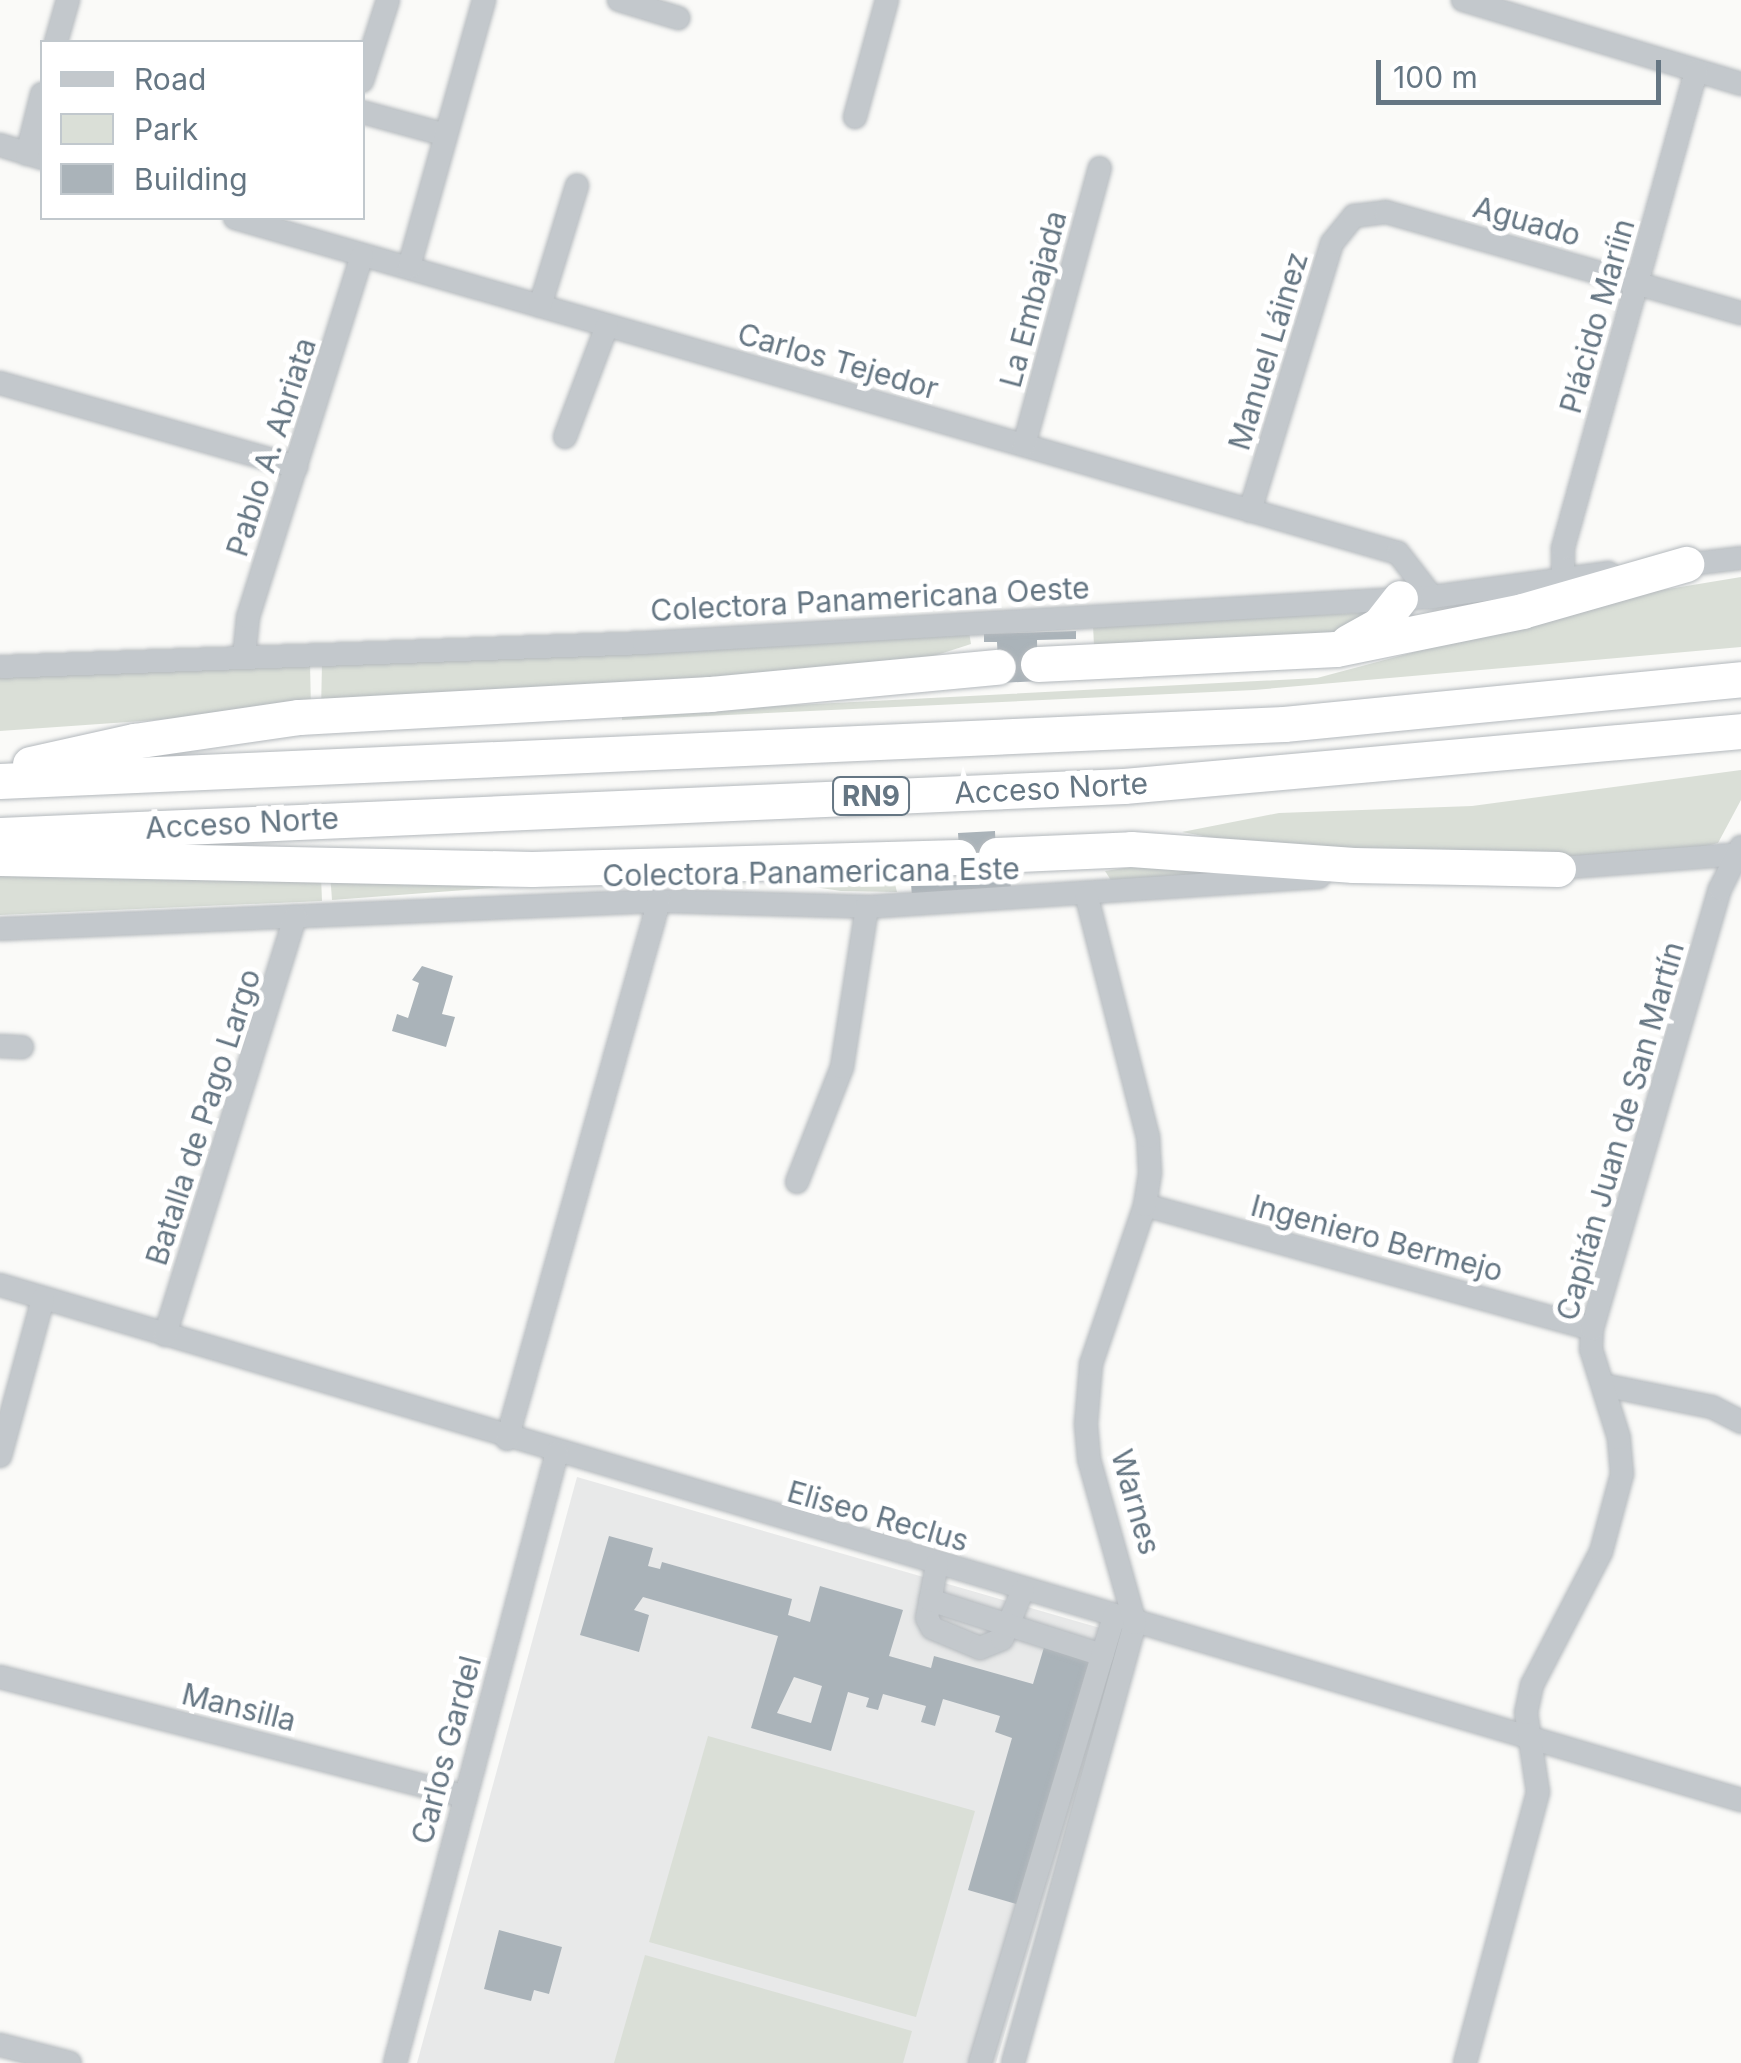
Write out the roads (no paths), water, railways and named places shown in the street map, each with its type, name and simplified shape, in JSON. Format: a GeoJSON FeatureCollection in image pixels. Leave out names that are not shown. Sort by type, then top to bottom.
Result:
{"type":"FeatureCollection","features":[{"type":"Feature","properties":{"kind":"highway"},"geometry":{"type":"LineString","coordinates":[[1038,664],[1336,648],[1522,611],[1686,564]]}},
{"type":"Feature","properties":{"kind":"highway"},"geometry":{"type":"LineString","coordinates":[[1336,648],[1379,625],[1415,590]]}},
{"type":"Feature","properties":{"kind":"highway"},"geometry":{"type":"LineString","coordinates":[[0,770],[134,740],[300,717],[710,694],[998,667]]}},
{"type":"Feature","properties":{"kind":"highway","name":"Acceso Norte"},"geometry":{"type":"LineString","coordinates":[[0,781],[1284,724],[1741,679]]}},
{"type":"Feature","properties":{"kind":"highway","name":"Acceso Norte"},"geometry":{"type":"LineString","coordinates":[[0,835],[1124,786],[1741,731]]}},
{"type":"Feature","properties":{"kind":"highway"},"geometry":{"type":"LineString","coordinates":[[996,856],[1130,849],[1353,865],[1558,869]]}},
{"type":"Feature","properties":{"kind":"highway"},"geometry":{"type":"LineString","coordinates":[[0,858],[532,870],[960,858]]}},
{"type":"Feature","properties":{"kind":"street"},"geometry":{"type":"LineString","coordinates":[[57,40],[68,0]]}},
{"type":"Feature","properties":{"kind":"street"},"geometry":{"type":"LineString","coordinates":[[365,72],[388,0]]}},
{"type":"Feature","properties":{"kind":"street"},"geometry":{"type":"LineString","coordinates":[[408,267],[484,0]]}},
{"type":"Feature","properties":{"kind":"street"},"geometry":{"type":"LineString","coordinates":[[619,0],[678,18]]}},
{"type":"Feature","properties":{"kind":"street"},"geometry":{"type":"LineString","coordinates":[[855,116],[888,0]]}},
{"type":"Feature","properties":{"kind":"street"},"geometry":{"type":"LineString","coordinates":[[1473,2],[1741,84]]}},
{"type":"Feature","properties":{"kind":"street","name":"Plácido Maríin"},"geometry":{"type":"LineString","coordinates":[[1563,578],[1563,548],[1696,71]]}},
{"type":"Feature","properties":{"kind":"street"},"geometry":{"type":"LineString","coordinates":[[0,145],[35,156],[40,112]]}},
{"type":"Feature","properties":{"kind":"street"},"geometry":{"type":"LineString","coordinates":[[365,113],[443,134]]}},
{"type":"Feature","properties":{"kind":"street","name":"La Embajada"},"geometry":{"type":"LineString","coordinates":[[1024,446],[1100,168]]}},
{"type":"Feature","properties":{"kind":"street"},"geometry":{"type":"LineString","coordinates":[[540,306],[577,186]]}},
{"type":"Feature","properties":{"kind":"street","name":"Aguado"},"geometry":{"type":"LineString","coordinates":[[1354,216],[1386,212],[1741,314]]}},
{"type":"Feature","properties":{"kind":"street","name":"Manuel Láinez"},"geometry":{"type":"LineString","coordinates":[[1250,512],[1332,243],[1354,216]]}},
{"type":"Feature","properties":{"kind":"street","name":"Carlos Tejedor"},"geometry":{"type":"LineString","coordinates":[[242,220],[1398,554],[1415,590]]}},
{"type":"Feature","properties":{"kind":"street","name":"Pablo A. Abriata"},"geometry":{"type":"LineString","coordinates":[[244,657],[248,617],[362,256]]}},
{"type":"Feature","properties":{"kind":"street"},"geometry":{"type":"LineString","coordinates":[[565,437],[606,326]]}},
{"type":"Feature","properties":{"kind":"street"},"geometry":{"type":"LineString","coordinates":[[0,383],[296,467]]}},
{"type":"Feature","properties":{"kind":"street","name":"Colectora Panamericana Oeste"},"geometry":{"type":"LineString","coordinates":[[0,667],[644,642],[1415,590],[1741,558]]}},
{"type":"Feature","properties":{"kind":"street","name":"Colectora Panamericana Este"},"geometry":{"type":"LineString","coordinates":[[0,928],[659,901],[867,907],[1087,897],[1236,880],[1558,869],[1740,852]]}},
{"type":"Feature","properties":{"kind":"street","name":"Capitán Juan de San Martín"},"geometry":{"type":"LineString","coordinates":[[1465,2063],[1538,1792],[1526,1713],[1532,1685],[1602,1552],[1622,1474],[1591,1349],[1592,1329],[1720,889],[1740,852]]}},
{"type":"Feature","properties":{"kind":"street","name":"Warnes"},"geometry":{"type":"LineString","coordinates":[[1087,897],[1148,1137],[1145,1205],[1114,1281],[1091,1364],[1086,1424],[1089,1459],[1125,1619]]}},
{"type":"Feature","properties":{"kind":"street"},"geometry":{"type":"LineString","coordinates":[[506,1439],[659,901]]}},
{"type":"Feature","properties":{"kind":"street"},"geometry":{"type":"LineString","coordinates":[[797,1182],[842,1066],[867,907]]}},
{"type":"Feature","properties":{"kind":"street","name":"Batalla de Pago Largo"},"geometry":{"type":"LineString","coordinates":[[165,1335],[295,917]]}},
{"type":"Feature","properties":{"kind":"street","name":"Ingeniero Bermejo"},"geometry":{"type":"LineString","coordinates":[[1145,1205],[1592,1329]]}},
{"type":"Feature","properties":{"kind":"street","name":"Eliseo Reclus"},"geometry":{"type":"LineString","coordinates":[[0,1285],[506,1439],[1741,1800]]}},
{"type":"Feature","properties":{"kind":"street"},"geometry":{"type":"LineString","coordinates":[[0,1456],[44,1298]]}},
{"type":"Feature","properties":{"kind":"street"},"geometry":{"type":"LineString","coordinates":[[1603,1386],[1712,1407],[1741,1422]]}},
{"type":"Feature","properties":{"kind":"street","name":"Carlos Gardel"},"geometry":{"type":"LineString","coordinates":[[395,2063],[557,1453]]}},
{"type":"Feature","properties":{"kind":"street"},"geometry":{"type":"LineString","coordinates":[[937,1564],[930,1600],[932,1628],[980,1648],[1002,1640],[1014,1624],[1023,1590]]}},
{"type":"Feature","properties":{"kind":"street"},"geometry":{"type":"LineString","coordinates":[[930,1600],[1102,1655]]}},
{"type":"Feature","properties":{"kind":"street"},"geometry":{"type":"LineString","coordinates":[[980,2063],[1102,1655],[1125,1619]]}},
{"type":"Feature","properties":{"kind":"street"},"geometry":{"type":"LineString","coordinates":[[1013,2063],[1125,1619]]}},
{"type":"Feature","properties":{"kind":"street","name":"Mansilla"},"geometry":{"type":"LineString","coordinates":[[0,1677],[464,1796]]}},
{"type":"Feature","properties":{"kind":"street"},"geometry":{"type":"LineString","coordinates":[[0,2045],[70,2063]]}}]}
